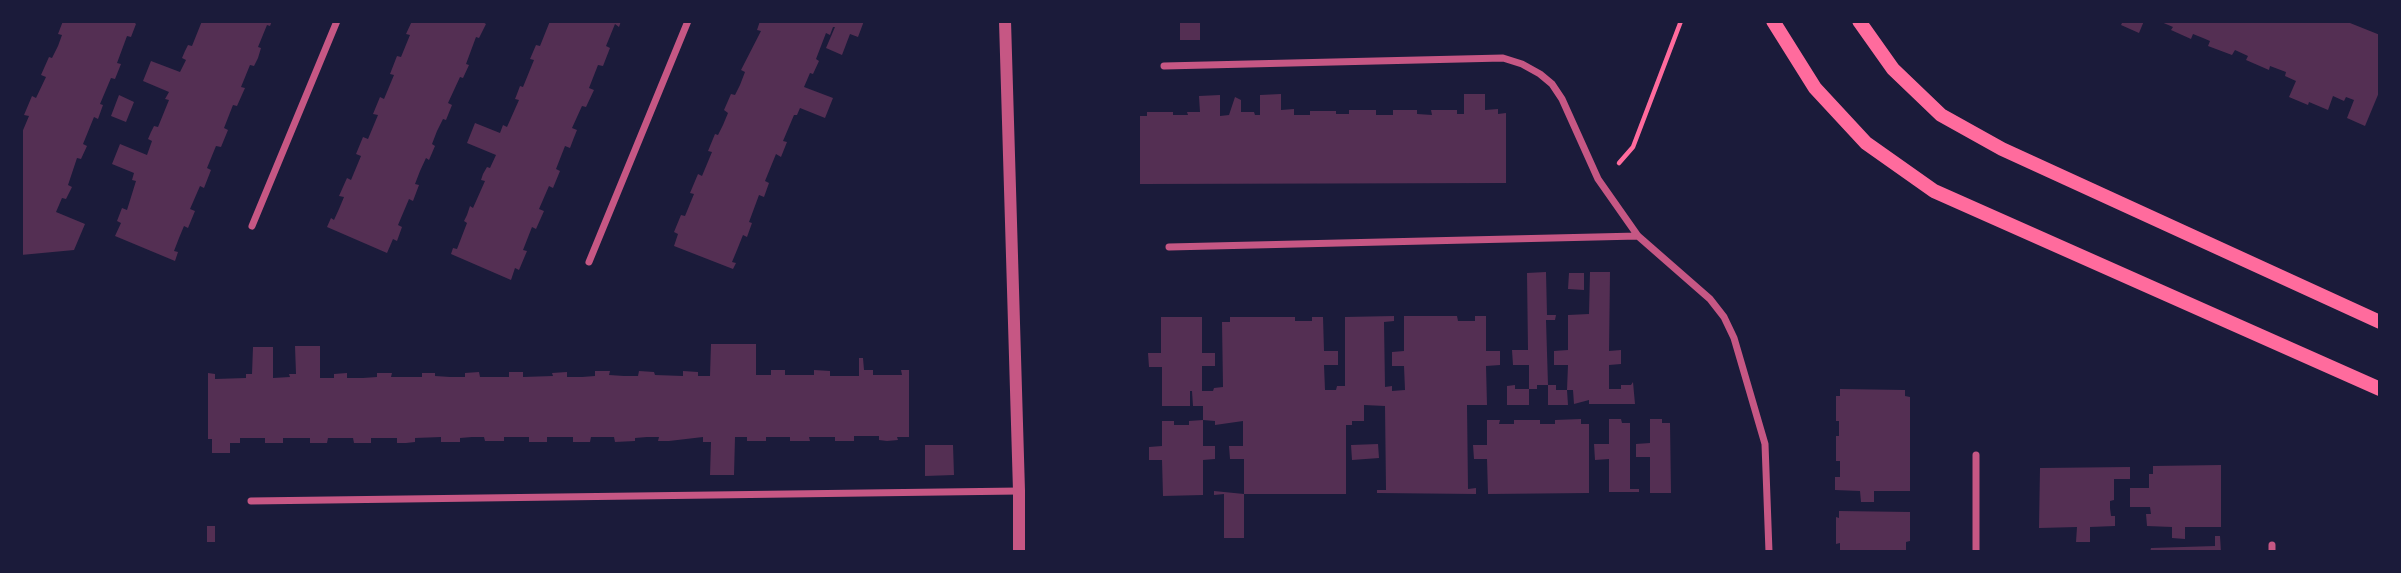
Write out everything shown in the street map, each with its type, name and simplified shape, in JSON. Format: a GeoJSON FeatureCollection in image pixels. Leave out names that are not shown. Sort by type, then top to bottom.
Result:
{"type":"FeatureCollection","features":[{"type":"Feature","properties":{"kind":"main road"},"geometry":{"type":"LineString","coordinates":[[1773,21],[1815,88],[1866,143],[1934,191],[2380,389]]}},
{"type":"Feature","properties":{"kind":"main road"},"geometry":{"type":"LineString","coordinates":[[1859,21],[1893,69],[1941,115],[2002,149],[2380,322]]}},
{"type":"Feature","properties":{"kind":"street"},"geometry":{"type":"LineString","coordinates":[[252,226],[337,21]]}},
{"type":"Feature","properties":{"kind":"street"},"geometry":{"type":"LineString","coordinates":[[589,262],[688,21]]}},
{"type":"Feature","properties":{"kind":"street"},"geometry":{"type":"LineString","coordinates":[[1006,21],[1019,552]]}},
{"type":"Feature","properties":{"kind":"street"},"geometry":{"type":"LineString","coordinates":[[1164,66],[1503,58],[1540,74],[1552,84],[1562,99],[1598,179],[1638,236],[1710,299],[1724,317],[1734,338],[1765,444],[1769,552]]}},
{"type":"Feature","properties":{"kind":"street"},"geometry":{"type":"LineString","coordinates":[[1169,247],[1638,236]]}},
{"type":"Feature","properties":{"kind":"street"},"geometry":{"type":"LineString","coordinates":[[1976,455],[1976,552]]}},
{"type":"Feature","properties":{"kind":"street"},"geometry":{"type":"LineString","coordinates":[[251,501],[1019,491]]}},
{"type":"Feature","properties":{"kind":"path"},"geometry":{"type":"LineString","coordinates":[[1598,179],[1624,160],[1633,147],[1681,21]]}},
{"type":"Feature","properties":{"kind":"building"},"geometry":{"type":"Polygon","coordinates":[[[63,21],[133,21],[136,24],[131,37],[127,36],[117,63],[121,64],[115,79],[111,78],[100,104],[103,105],[98,119],[94,117],[83,144],[87,146],[81,159],[77,158],[68,185],[72,187],[66,199],[62,198],[56,212],[85,224],[74,250],[21,255],[21,135],[29,116],[24,115],[32,96],[36,98],[46,77],[41,75],[49,57],[52,58],[58,46],[62,35],[58,34],[63,21]]]}},
{"type":"Feature","properties":{"kind":"building"},"geometry":{"type":"Polygon","coordinates":[[[202,21],[272,21],[270,26],[267,25],[258,47],[261,48],[254,66],[250,65],[241,87],[245,88],[237,106],[233,105],[224,128],[228,130],[221,147],[216,146],[207,168],[211,170],[204,188],[200,186],[190,209],[195,211],[188,228],[184,226],[179,238],[174,251],[178,252],[175,261],[115,236],[121,223],[117,221],[122,208],[127,210],[136,181],[132,180],[134,173],[112,164],[120,144],[147,155],[152,141],[148,139],[154,126],[158,127],[169,100],[165,99],[169,92],[143,81],[151,61],[180,72],[186,60],[182,58],[185,51],[188,45],[192,46],[202,21]]]}},
{"type":"Feature","properties":{"kind":"building"},"geometry":{"type":"Polygon","coordinates":[[[412,21],[481,21],[486,24],[479,38],[476,37],[466,64],[469,65],[448,103],[452,105],[446,120],[443,119],[437,131],[429,160],[426,158],[420,171],[415,184],[419,185],[413,201],[409,199],[398,225],[402,227],[397,241],[393,239],[387,253],[327,227],[331,218],[334,220],[344,197],[339,196],[347,178],[351,180],[361,156],[356,154],[363,137],[368,139],[378,115],[373,114],[380,97],[384,99],[394,75],[390,74],[397,56],[401,57],[410,35],[406,34],[412,21]]]}},
{"type":"Feature","properties":{"kind":"building"},"geometry":{"type":"Polygon","coordinates":[[[550,21],[621,21],[619,27],[615,24],[606,46],[610,48],[603,66],[598,65],[589,88],[594,90],[586,107],[582,106],[572,128],[577,130],[570,148],[565,146],[556,169],[560,171],[553,188],[549,186],[539,209],[544,211],[536,229],[532,227],[523,250],[527,251],[519,270],[515,268],[511,280],[451,254],[453,248],[457,249],[470,206],[473,208],[485,181],[481,180],[483,174],[487,167],[490,168],[496,155],[467,143],[475,123],[500,133],[503,125],[507,127],[519,100],[515,99],[520,86],[523,87],[534,60],[530,59],[536,45],[540,46],[550,21]]]}},
{"type":"Feature","properties":{"kind":"building"},"geometry":{"type":"Polygon","coordinates":[[[760,21],[864,21],[858,37],[850,34],[842,55],[826,48],[835,27],[830,35],[826,33],[816,59],[819,61],[804,87],[833,98],[825,118],[800,108],[797,115],[794,115],[783,141],[787,142],[781,157],[776,154],[765,181],[769,183],[764,197],[759,195],[749,222],[752,223],[747,237],[743,235],[732,262],[736,263],[733,269],[674,246],[678,234],[674,232],[681,215],[685,216],[698,174],[702,176],[712,152],[708,151],[728,113],[724,110],[731,94],[735,95],[740,85],[745,72],[741,70],[761,31],[757,30],[760,21]]]}},
{"type":"Feature","properties":{"kind":"building"},"geometry":{"type":"Polygon","coordinates":[[[1180,21],[1200,21],[1200,40],[1180,40],[1180,21]]]}},
{"type":"Feature","properties":{"kind":"building"},"geometry":{"type":"Polygon","coordinates":[[[2123,21],[2144,21],[2139,33],[2121,25],[2123,21]]]}},
{"type":"Feature","properties":{"kind":"building"},"geometry":{"type":"Polygon","coordinates":[[[2159,21],[2345,21],[2380,35],[2380,90],[2365,126],[2347,118],[2354,100],[2346,97],[2344,101],[2333,96],[2328,110],[2309,102],[2308,105],[2289,97],[2296,81],[2285,76],[2286,72],[2270,66],[2269,70],[2246,60],[2248,56],[2235,50],[2232,55],[2208,46],[2210,41],[2193,34],[2191,39],[2159,21]]]}},
{"type":"Feature","properties":{"kind":"building"},"geometry":{"type":"Polygon","coordinates":[[[1281,94],[1281,110],[1294,109],[1294,115],[1310,115],[1310,111],[1349,114],[1349,110],[1376,110],[1376,115],[1393,115],[1393,110],[1417,110],[1417,114],[1432,115],[1431,110],[1457,110],[1457,114],[1464,114],[1464,94],[1485,94],[1485,110],[1498,109],[1498,114],[1506,113],[1506,183],[1140,184],[1140,116],[1147,116],[1147,112],[1188,115],[1187,112],[1200,112],[1199,96],[1220,95],[1220,116],[1229,115],[1235,97],[1241,100],[1241,112],[1260,115],[1260,95],[1281,94]]]}},
{"type":"Feature","properties":{"kind":"building"},"geometry":{"type":"Polygon","coordinates":[[[119,95],[134,102],[126,122],[111,116],[119,95]]]}},
{"type":"Feature","properties":{"kind":"building"},"geometry":{"type":"Polygon","coordinates":[[[1546,272],[1547,315],[1556,315],[1555,320],[1546,320],[1548,385],[1537,385],[1537,389],[1529,389],[1529,365],[1513,365],[1512,350],[1528,350],[1527,273],[1546,272]]]}},
{"type":"Feature","properties":{"kind":"building"},"geometry":{"type":"Polygon","coordinates":[[[1590,272],[1610,272],[1609,351],[1621,350],[1621,364],[1609,365],[1609,389],[1621,389],[1621,385],[1631,385],[1633,382],[1635,404],[1589,404],[1589,400],[1574,404],[1573,390],[1567,390],[1568,365],[1554,365],[1554,351],[1568,350],[1568,315],[1589,314],[1590,272]]]}},
{"type":"Feature","properties":{"kind":"building"},"geometry":{"type":"Polygon","coordinates":[[[1569,273],[1584,273],[1584,290],[1568,289],[1569,273]]]}},
{"type":"Feature","properties":{"kind":"building"},"geometry":{"type":"Polygon","coordinates":[[[1394,316],[1394,321],[1384,322],[1385,387],[1392,386],[1392,391],[1405,390],[1404,366],[1392,366],[1392,352],[1404,351],[1404,316],[1457,316],[1458,321],[1475,321],[1475,316],[1486,316],[1486,351],[1500,351],[1500,365],[1486,366],[1487,405],[1467,405],[1468,489],[1476,488],[1476,494],[1377,493],[1377,490],[1386,490],[1385,406],[1364,405],[1364,421],[1352,421],[1352,425],[1346,425],[1346,494],[1244,494],[1244,459],[1230,459],[1229,446],[1243,446],[1243,421],[1215,425],[1215,421],[1203,420],[1203,406],[1193,406],[1192,391],[1190,406],[1162,406],[1162,367],[1149,367],[1148,353],[1161,353],[1161,317],[1202,317],[1202,353],[1215,353],[1215,366],[1202,366],[1202,391],[1223,387],[1222,322],[1230,322],[1230,317],[1295,317],[1295,321],[1312,321],[1312,317],[1323,317],[1324,351],[1338,351],[1338,365],[1324,365],[1325,390],[1336,390],[1337,386],[1345,386],[1345,317],[1394,316]]]}},
{"type":"Feature","properties":{"kind":"building"},"geometry":{"type":"Polygon","coordinates":[[[711,344],[756,344],[756,375],[771,375],[771,370],[785,370],[785,375],[814,375],[814,370],[830,371],[830,376],[859,376],[859,358],[863,358],[864,370],[873,370],[873,375],[902,375],[901,370],[909,370],[909,437],[897,437],[898,440],[887,441],[879,440],[879,436],[854,436],[854,441],[835,441],[835,437],[809,437],[810,441],[790,441],[790,437],[766,437],[766,441],[747,441],[747,437],[735,437],[734,475],[710,475],[711,442],[703,442],[703,437],[658,441],[659,437],[647,437],[615,442],[614,437],[591,437],[590,442],[573,442],[573,437],[547,437],[547,442],[529,442],[529,437],[504,437],[504,441],[485,441],[484,437],[472,437],[460,438],[460,442],[441,442],[441,437],[415,438],[415,442],[406,443],[397,443],[397,438],[371,438],[371,443],[354,443],[353,438],[328,438],[327,443],[310,443],[310,438],[283,438],[283,443],[265,443],[265,438],[240,438],[240,443],[230,443],[230,453],[212,453],[212,439],[208,439],[208,373],[215,374],[215,379],[246,378],[246,374],[252,374],[253,347],[273,347],[273,378],[296,374],[295,346],[320,346],[320,378],[334,378],[334,374],[347,373],[347,378],[377,377],[377,373],[392,373],[391,377],[422,377],[422,373],[435,373],[435,376],[465,377],[465,373],[479,372],[480,377],[509,377],[509,372],[523,372],[523,377],[553,376],[552,373],[567,372],[567,377],[582,377],[595,376],[595,371],[610,371],[609,375],[624,376],[638,376],[639,371],[654,372],[655,375],[683,376],[683,371],[698,372],[698,376],[710,376],[711,344]]]}},
{"type":"Feature","properties":{"kind":"building"},"geometry":{"type":"Polygon","coordinates":[[[1515,385],[1515,389],[1529,389],[1529,405],[1507,405],[1507,386],[1515,385]]]}},
{"type":"Feature","properties":{"kind":"building"},"geometry":{"type":"Polygon","coordinates":[[[1548,385],[1556,385],[1556,390],[1567,390],[1568,405],[1548,405],[1548,385]]]}},
{"type":"Feature","properties":{"kind":"building"},"geometry":{"type":"Polygon","coordinates":[[[1840,389],[1905,390],[1905,396],[1910,397],[1910,491],[1874,491],[1874,502],[1861,502],[1860,491],[1835,490],[1835,477],[1840,477],[1840,461],[1836,461],[1839,421],[1836,421],[1836,396],[1840,396],[1840,389]]]}},
{"type":"Feature","properties":{"kind":"building"},"geometry":{"type":"Polygon","coordinates":[[[1581,419],[1581,424],[1589,424],[1589,493],[1488,494],[1487,459],[1474,459],[1473,445],[1487,445],[1487,420],[1500,420],[1499,424],[1514,424],[1514,420],[1540,420],[1540,424],[1555,424],[1555,420],[1581,419]]]}},
{"type":"Feature","properties":{"kind":"building"},"geometry":{"type":"Polygon","coordinates":[[[1609,419],[1621,419],[1622,423],[1630,423],[1630,489],[1639,489],[1639,492],[1609,492],[1609,459],[1595,460],[1594,444],[1609,444],[1609,419]]]}},
{"type":"Feature","properties":{"kind":"building"},"geometry":{"type":"Polygon","coordinates":[[[1650,419],[1662,419],[1662,423],[1670,423],[1671,493],[1650,493],[1650,457],[1636,457],[1636,444],[1650,443],[1650,419]]]}},
{"type":"Feature","properties":{"kind":"building"},"geometry":{"type":"Polygon","coordinates":[[[1203,420],[1203,446],[1215,446],[1215,459],[1203,460],[1203,495],[1163,496],[1162,460],[1149,460],[1149,447],[1162,446],[1162,421],[1174,421],[1174,425],[1189,425],[1189,421],[1203,420]]]}},
{"type":"Feature","properties":{"kind":"building"},"geometry":{"type":"Polygon","coordinates":[[[1378,444],[1379,458],[1352,460],[1351,445],[1378,444]]]}},
{"type":"Feature","properties":{"kind":"building"},"geometry":{"type":"Polygon","coordinates":[[[925,445],[953,445],[954,475],[925,476],[925,445]]]}},
{"type":"Feature","properties":{"kind":"building"},"geometry":{"type":"Polygon","coordinates":[[[2221,465],[2221,527],[2185,527],[2185,539],[2172,538],[2172,527],[2147,526],[2146,514],[2151,514],[2150,507],[2130,507],[2130,488],[2149,488],[2149,474],[2153,474],[2153,466],[2221,465]]]}},
{"type":"Feature","properties":{"kind":"building"},"geometry":{"type":"Polygon","coordinates":[[[2130,467],[2130,479],[2114,479],[2114,500],[2110,501],[2110,508],[2111,516],[2115,516],[2115,526],[2090,527],[2090,542],[2076,542],[2077,527],[2039,528],[2040,468],[2130,467]]]}},
{"type":"Feature","properties":{"kind":"building"},"geometry":{"type":"Polygon","coordinates":[[[1214,491],[1244,494],[1244,538],[1224,538],[1224,494],[1214,495],[1214,491]]]}},
{"type":"Feature","properties":{"kind":"building"},"geometry":{"type":"Polygon","coordinates":[[[1839,511],[1910,512],[1910,541],[1906,542],[1906,552],[1840,552],[1840,543],[1836,544],[1836,517],[1839,518],[1839,511]]]}},
{"type":"Feature","properties":{"kind":"building"},"geometry":{"type":"Polygon","coordinates":[[[207,526],[215,526],[215,542],[207,542],[207,526]]]}},
{"type":"Feature","properties":{"kind":"building"},"geometry":{"type":"Polygon","coordinates":[[[2215,536],[2220,536],[2221,552],[2150,552],[2151,548],[2215,546],[2215,536]]]}}]}
